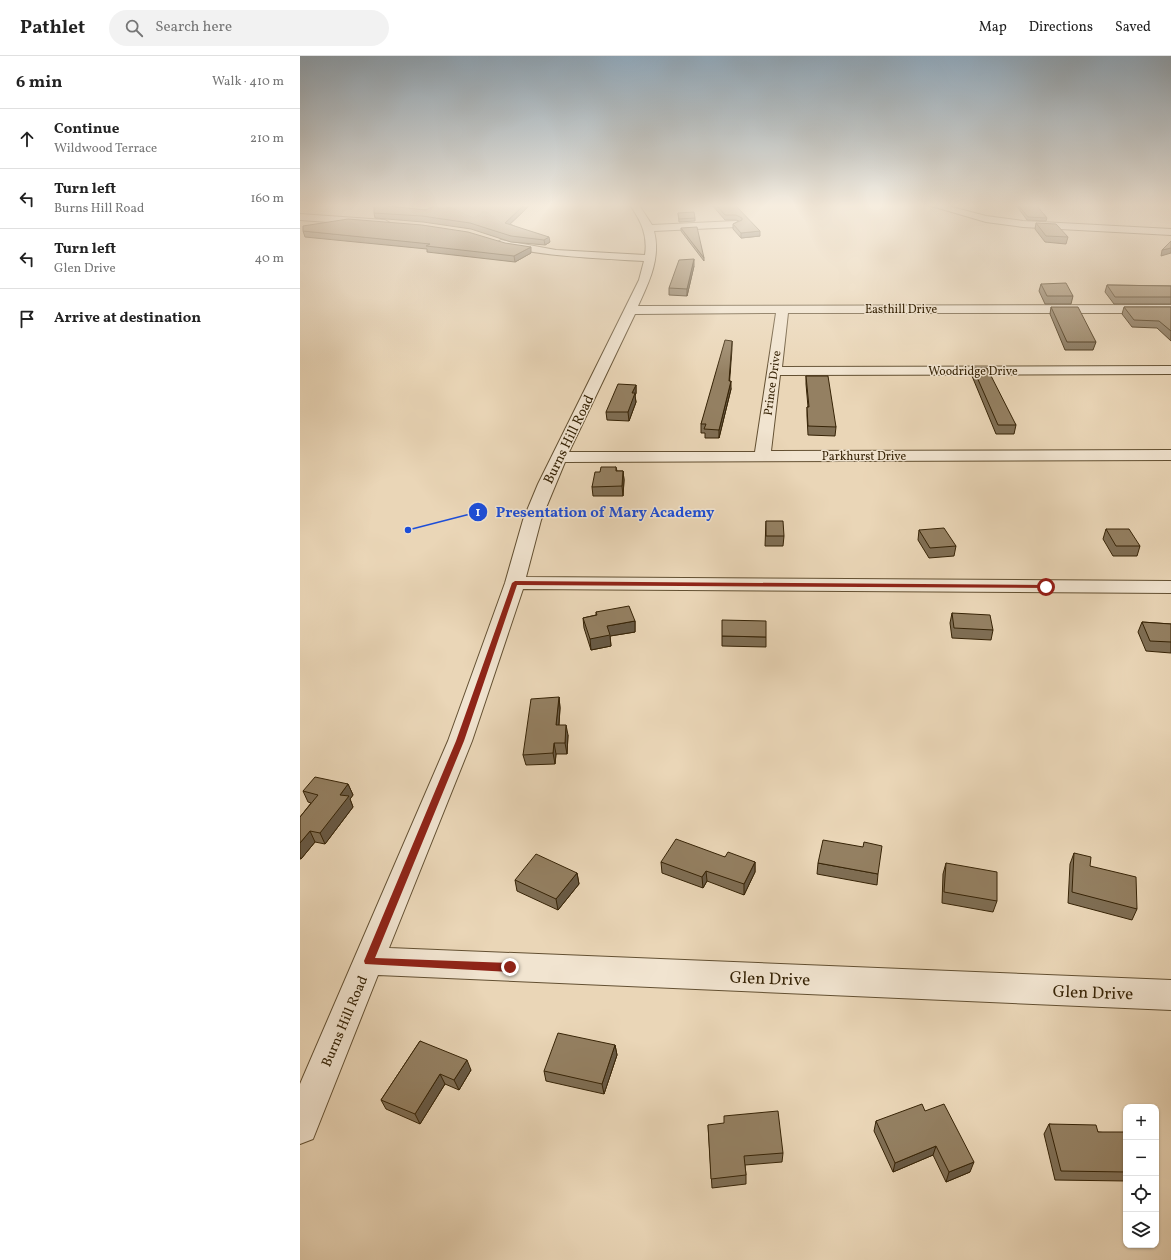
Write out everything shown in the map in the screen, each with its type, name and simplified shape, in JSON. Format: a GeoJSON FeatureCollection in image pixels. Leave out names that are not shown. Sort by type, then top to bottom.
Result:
{"type":"FeatureCollection","features":[{"type":"Feature","properties":{"kind":"street","name":"Burns Hill Road"},"geometry":{"type":"LineString","coordinates":[[300,1126],[460,741],[515,583],[532,520],[558,457],[646,280],[649,261]]}},
{"type":"Feature","properties":{"kind":"street","name":"Easthill Drive"},"geometry":{"type":"LineString","coordinates":[[632,310],[1171,309]]}},
{"type":"Feature","properties":{"kind":"street","name":"Prince Drive"},"geometry":{"type":"LineString","coordinates":[[762,456],[783,310]]}},
{"type":"Feature","properties":{"kind":"street","name":"Woodridge Drive"},"geometry":{"type":"LineString","coordinates":[[774,371],[1171,370]]}},
{"type":"Feature","properties":{"kind":"street","name":"Parkhurst Drive"},"geometry":{"type":"LineString","coordinates":[[558,457],[1171,455]]}},
{"type":"Feature","properties":{"kind":"street"},"geometry":{"type":"LineString","coordinates":[[515,583],[1171,588]]}},
{"type":"Feature","properties":{"kind":"street","name":"Glen Drive"},"geometry":{"type":"LineString","coordinates":[[368,961],[1171,995]]}},
{"type":"Feature","properties":{"kind":"building"},"geometry":{"type":"Polygon","coordinates":[[[679,261],[693,261],[687,289],[669,288],[679,261]]]}},
{"type":"Feature","properties":{"kind":"building"},"geometry":{"type":"Polygon","coordinates":[[[1066,283],[1073,296],[1047,296],[1041,284],[1066,283]]]}},
{"type":"Feature","properties":{"kind":"building"},"geometry":{"type":"Polygon","coordinates":[[[1107,285],[1171,286],[1171,297],[1115,297],[1107,285]]]}},
{"type":"Feature","properties":{"kind":"building"},"geometry":{"type":"Polygon","coordinates":[[[1051,307],[1078,307],[1096,342],[1067,342],[1051,307]]]}},
{"type":"Feature","properties":{"kind":"building"},"geometry":{"type":"Polygon","coordinates":[[[1124,307],[1171,307],[1171,331],[1159,321],[1134,320],[1124,307]]]}},
{"type":"Feature","properties":{"kind":"building"},"geometry":{"type":"Polygon","coordinates":[[[725,340],[732,341],[729,381],[731,381],[719,430],[704,429],[706,424],[701,424],[725,340]]]}},
{"type":"Feature","properties":{"kind":"building"},"geometry":{"type":"Polygon","coordinates":[[[973,368],[987,368],[1016,425],[998,425],[973,368]]]}},
{"type":"Feature","properties":{"kind":"building"},"geometry":{"type":"Polygon","coordinates":[[[806,376],[828,376],[836,427],[808,426],[807,407],[809,407],[806,376]]]}},
{"type":"Feature","properties":{"kind":"building"},"geometry":{"type":"Polygon","coordinates":[[[618,384],[636,385],[632,393],[635,393],[628,412],[606,412],[618,384]]]}},
{"type":"Feature","properties":{"kind":"building"},"geometry":{"type":"Polygon","coordinates":[[[601,467],[616,467],[616,471],[623,471],[622,486],[592,487],[595,472],[600,472],[601,467]]]}},
{"type":"Feature","properties":{"kind":"building"},"geometry":{"type":"Polygon","coordinates":[[[766,521],[783,521],[784,536],[766,536],[766,521]]]}},
{"type":"Feature","properties":{"kind":"building"},"geometry":{"type":"Polygon","coordinates":[[[944,528],[956,546],[930,548],[919,530],[944,528]]]}},
{"type":"Feature","properties":{"kind":"building"},"geometry":{"type":"Polygon","coordinates":[[[1106,529],[1129,529],[1140,546],[1116,546],[1106,529]]]}},
{"type":"Feature","properties":{"kind":"building"},"geometry":{"type":"Polygon","coordinates":[[[629,606],[635,621],[607,626],[610,635],[590,639],[583,618],[597,615],[596,612],[629,606]]]}},
{"type":"Feature","properties":{"kind":"building"},"geometry":{"type":"Polygon","coordinates":[[[952,613],[990,615],[993,630],[954,628],[952,613]]]}},
{"type":"Feature","properties":{"kind":"building"},"geometry":{"type":"Polygon","coordinates":[[[722,620],[766,621],[766,637],[722,636],[722,620]]]}},
{"type":"Feature","properties":{"kind":"building"},"geometry":{"type":"Polygon","coordinates":[[[1142,622],[1171,624],[1171,642],[1150,641],[1142,622]]]}},
{"type":"Feature","properties":{"kind":"building"},"geometry":{"type":"Polygon","coordinates":[[[559,697],[556,725],[566,725],[565,743],[554,743],[553,753],[523,755],[531,699],[559,697]]]}},
{"type":"Feature","properties":{"kind":"building"},"geometry":{"type":"Polygon","coordinates":[[[315,777],[348,784],[340,795],[349,796],[320,833],[310,831],[300,843],[300,817],[318,795],[303,791],[315,777]]]}},
{"type":"Feature","properties":{"kind":"building"},"geometry":{"type":"Polygon","coordinates":[[[676,839],[725,857],[728,852],[755,862],[744,884],[706,871],[702,877],[661,862],[676,839]]]}},
{"type":"Feature","properties":{"kind":"building"},"geometry":{"type":"Polygon","coordinates":[[[823,840],[863,847],[864,842],[882,846],[878,874],[818,863],[823,840]]]}},
{"type":"Feature","properties":{"kind":"building"},"geometry":{"type":"Polygon","coordinates":[[[1074,853],[1091,857],[1090,866],[1136,877],[1137,909],[1072,892],[1074,853]]]}},
{"type":"Feature","properties":{"kind":"building"},"geometry":{"type":"Polygon","coordinates":[[[536,854],[577,873],[556,899],[515,880],[536,854]]]}},
{"type":"Feature","properties":{"kind":"building"},"geometry":{"type":"Polygon","coordinates":[[[946,863],[997,872],[997,901],[944,892],[946,863]]]}},
{"type":"Feature","properties":{"kind":"building"},"geometry":{"type":"Polygon","coordinates":[[[558,1033],[615,1045],[602,1084],[544,1071],[558,1033]]]}},
{"type":"Feature","properties":{"kind":"building"},"geometry":{"type":"Polygon","coordinates":[[[420,1041],[467,1060],[454,1080],[440,1074],[415,1114],[381,1100],[420,1041]]]}},
{"type":"Feature","properties":{"kind":"building"},"geometry":{"type":"Polygon","coordinates":[[[922,1104],[925,1111],[944,1104],[974,1162],[949,1172],[936,1146],[895,1163],[876,1121],[922,1104]]]}},
{"type":"Feature","properties":{"kind":"building"},"geometry":{"type":"Polygon","coordinates":[[[778,1111],[783,1153],[744,1156],[746,1175],[711,1179],[708,1125],[724,1123],[724,1116],[778,1111]]]}},
{"type":"Feature","properties":{"kind":"building"},"geometry":{"type":"Polygon","coordinates":[[[1049,1124],[1096,1125],[1098,1132],[1123,1132],[1123,1172],[1061,1171],[1049,1124]]]}},
{"type":"Feature","properties":{"kind":"place","name":"Presentation of Mary Academy"},"geometry":{"type":"Point","coordinates":[408,530]}},
{"type":"Feature","properties":{"kind":"route"},"geometry":{"type":"LineString","coordinates":[[510,967],[368,961],[460,741],[515,583],[1046,587]]}}]}
